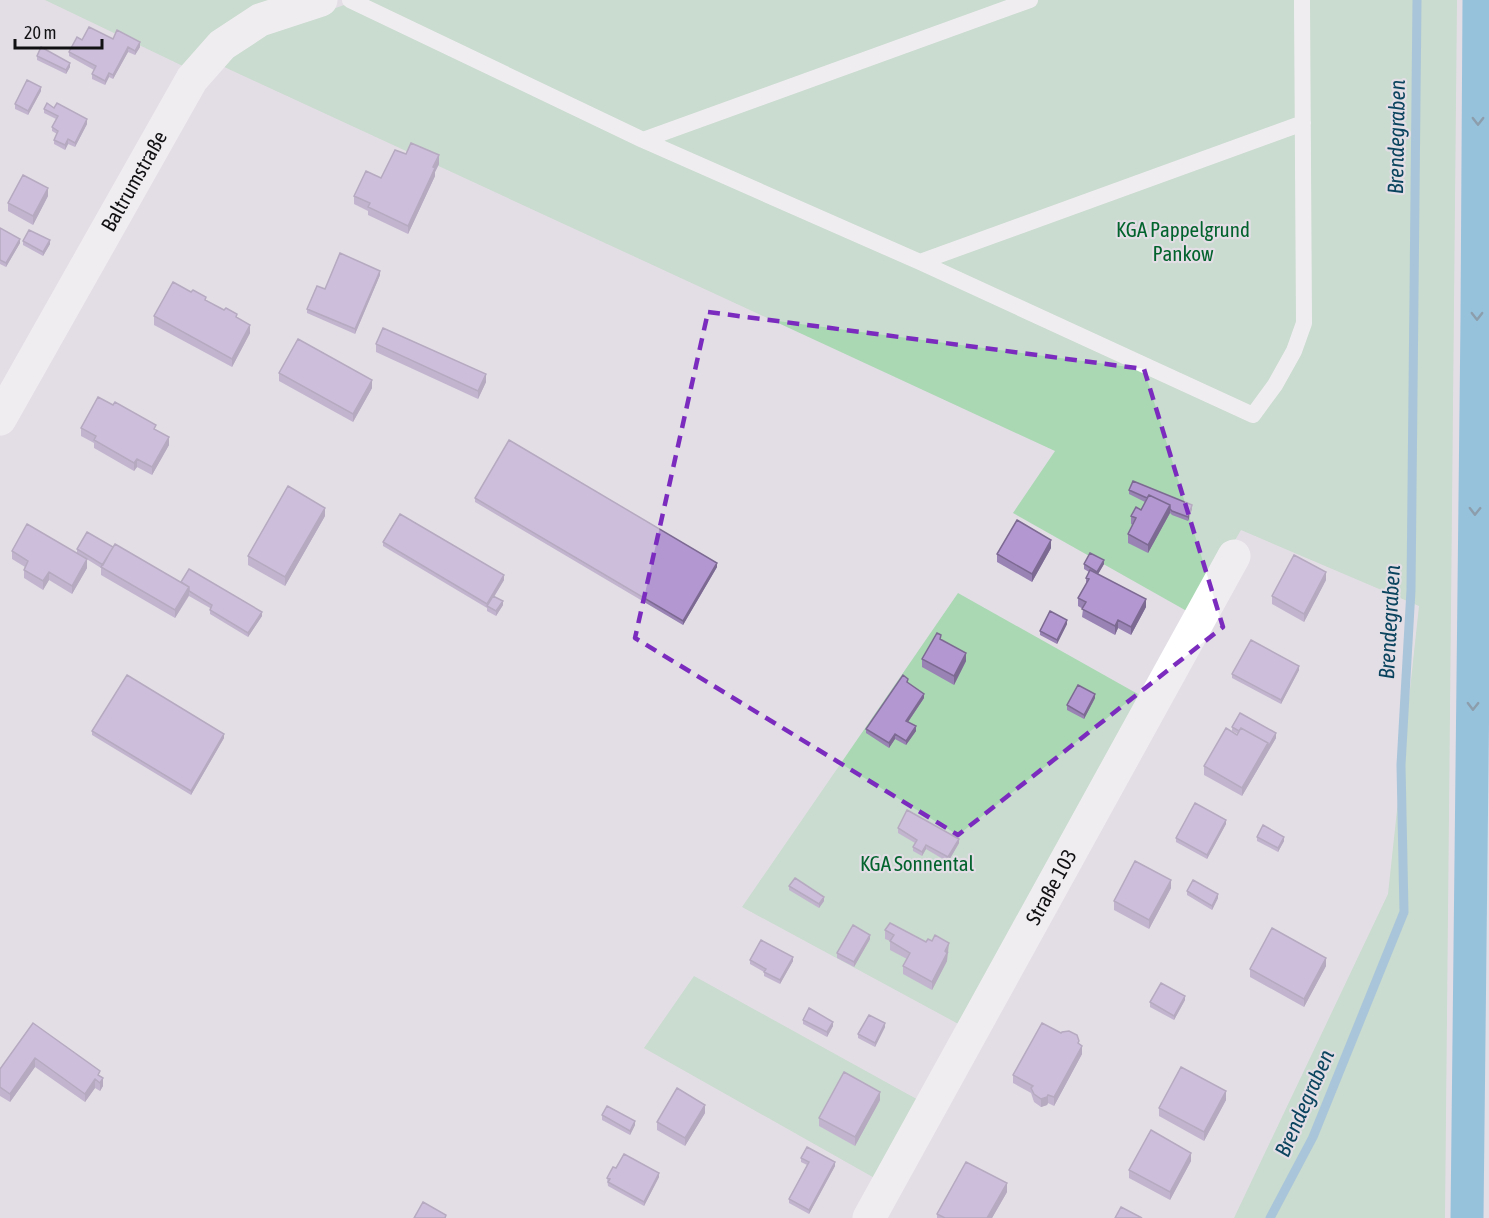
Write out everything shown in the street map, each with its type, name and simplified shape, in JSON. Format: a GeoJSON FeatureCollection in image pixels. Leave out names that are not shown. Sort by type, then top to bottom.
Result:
{"type":"FeatureCollection","features":[{"type":"Feature","properties":{"kind":"highway"},"geometry":{"type":"LineString","coordinates":[[1467,1218],[1479,0]]}},
{"type":"Feature","properties":{"kind":"street","name":"Baltrumstraße"},"geometry":{"type":"LineString","coordinates":[[0,419],[192,80],[222,45],[260,20],[321,0]]}},
{"type":"Feature","properties":{"kind":"street","name":"Straße 103"},"geometry":{"type":"LineString","coordinates":[[869,1218],[1234,556]]}},
{"type":"Feature","properties":{"kind":"lane"},"geometry":{"type":"LineString","coordinates":[[350,0],[643,140],[920,262],[1253,416],[1294,351],[1304,323],[1302,0]]}},
{"type":"Feature","properties":{"kind":"lane"},"geometry":{"type":"LineString","coordinates":[[643,140],[1030,0]]}},
{"type":"Feature","properties":{"kind":"lane"},"geometry":{"type":"LineString","coordinates":[[920,262],[1304,123]]}},
{"type":"Feature","properties":{"kind":"highlighted area"},"geometry":{"type":"Polygon","coordinates":[[[708,312],[1144,369],[1223,627],[958,835],[635,638],[708,312]]]}},
{"type":"Feature","properties":{"kind":"green space"},"geometry":{"type":"Polygon","coordinates":[[[45,0],[284,0],[185,67],[45,0]]]}},
{"type":"Feature","properties":{"kind":"green space","name":"KGA Pappelgrund Pankow"},"geometry":{"type":"Polygon","coordinates":[[[358,0],[1457,0],[1445,1218],[1234,1218],[1388,894],[1419,606],[1241,530],[1192,614],[1013,513],[1055,451],[220,65],[241,42],[358,0]]]}},
{"type":"Feature","properties":{"kind":"green space","name":"KGA Sonnental"},"geometry":{"type":"Polygon","coordinates":[[[958,593],[1145,698],[964,1027],[742,907],[958,593]]]}},
{"type":"Feature","properties":{"kind":"green space"},"geometry":{"type":"Polygon","coordinates":[[[694,976],[922,1102],[878,1180],[644,1048],[694,976]]]}},
{"type":"Feature","properties":{"kind":"building"},"geometry":{"type":"Polygon","coordinates":[[[89,27],[113,39],[117,30],[140,42],[135,51],[128,47],[113,75],[109,73],[105,81],[92,74],[96,66],[69,52],[77,37],[82,40],[89,27]]]}},
{"type":"Feature","properties":{"kind":"building"},"geometry":{"type":"Polygon","coordinates":[[[41,47],[70,63],[66,70],[37,56],[41,47]]]}},
{"type":"Feature","properties":{"kind":"building"},"geometry":{"type":"Polygon","coordinates":[[[27,80],[41,87],[28,111],[15,104],[27,80]]]}},
{"type":"Feature","properties":{"kind":"building"},"geometry":{"type":"Polygon","coordinates":[[[47,103],[54,108],[57,103],[87,119],[75,143],[68,139],[65,145],[54,140],[58,131],[52,127],[58,116],[44,109],[47,103]]]}},
{"type":"Feature","properties":{"kind":"building"},"geometry":{"type":"Polygon","coordinates":[[[411,143],[439,155],[408,226],[368,207],[370,203],[354,196],[366,171],[381,178],[395,150],[406,154],[411,143]]]}},
{"type":"Feature","properties":{"kind":"building"},"geometry":{"type":"Polygon","coordinates":[[[23,175],[48,188],[33,216],[8,203],[23,175]]]}},
{"type":"Feature","properties":{"kind":"building"},"geometry":{"type":"Polygon","coordinates":[[[0,228],[20,239],[6,263],[0,260],[0,228]]]}},
{"type":"Feature","properties":{"kind":"building"},"geometry":{"type":"Polygon","coordinates":[[[29,230],[50,240],[43,252],[23,241],[29,230]]]}},
{"type":"Feature","properties":{"kind":"building"},"geometry":{"type":"Polygon","coordinates":[[[340,253],[380,271],[355,329],[307,309],[317,286],[325,289],[340,253]]]}},
{"type":"Feature","properties":{"kind":"building"},"geometry":{"type":"Polygon","coordinates":[[[173,282],[206,297],[205,300],[224,310],[226,308],[237,314],[236,317],[250,325],[232,359],[154,316],[173,282]]]}},
{"type":"Feature","properties":{"kind":"building"},"geometry":{"type":"Polygon","coordinates":[[[383,328],[486,374],[478,391],[376,344],[383,328]]]}},
{"type":"Feature","properties":{"kind":"building"},"geometry":{"type":"Polygon","coordinates":[[[298,339],[372,380],[353,414],[279,373],[298,339]]]}},
{"type":"Feature","properties":{"kind":"building"},"geometry":{"type":"Polygon","coordinates":[[[98,397],[113,405],[115,402],[156,425],[154,429],[169,437],[152,467],[137,459],[134,463],[94,440],[96,436],[81,428],[98,397]]]}},
{"type":"Feature","properties":{"kind":"building"},"geometry":{"type":"Polygon","coordinates":[[[509,440],[717,563],[683,621],[475,498],[509,440]]]}},
{"type":"Feature","properties":{"kind":"building"},"geometry":{"type":"Polygon","coordinates":[[[1133,481],[1192,505],[1188,517],[1172,511],[1170,505],[1149,495],[1147,498],[1129,490],[1133,481]]]}},
{"type":"Feature","properties":{"kind":"building"},"geometry":{"type":"Polygon","coordinates":[[[288,486],[325,508],[285,577],[248,556],[288,486]]]}},
{"type":"Feature","properties":{"kind":"building"},"geometry":{"type":"Polygon","coordinates":[[[1149,495],[1170,505],[1148,545],[1128,534],[1136,518],[1131,516],[1136,507],[1141,510],[1149,495]]]}},
{"type":"Feature","properties":{"kind":"building"},"geometry":{"type":"Polygon","coordinates":[[[400,514],[504,575],[487,604],[383,542],[400,514]]]}},
{"type":"Feature","properties":{"kind":"building"},"geometry":{"type":"Polygon","coordinates":[[[1017,520],[1051,540],[1032,574],[997,554],[1017,520]]]}},
{"type":"Feature","properties":{"kind":"building"},"geometry":{"type":"Polygon","coordinates":[[[27,524],[87,559],[72,586],[49,572],[43,581],[24,570],[28,561],[12,551],[27,524]]]}},
{"type":"Feature","properties":{"kind":"building"},"geometry":{"type":"Polygon","coordinates":[[[87,532],[113,547],[103,565],[77,549],[87,532]]]}},
{"type":"Feature","properties":{"kind":"building"},"geometry":{"type":"Polygon","coordinates":[[[115,544],[189,587],[175,610],[101,567],[115,544]]]}},
{"type":"Feature","properties":{"kind":"building"},"geometry":{"type":"Polygon","coordinates":[[[1090,553],[1104,560],[1097,572],[1084,564],[1090,553]]]}},
{"type":"Feature","properties":{"kind":"building"},"geometry":{"type":"Polygon","coordinates":[[[1294,555],[1326,572],[1304,614],[1272,596],[1294,555]]]}},
{"type":"Feature","properties":{"kind":"building"},"geometry":{"type":"Polygon","coordinates":[[[189,569],[262,612],[248,633],[210,610],[212,605],[189,591],[189,587],[181,582],[189,569]]]}},
{"type":"Feature","properties":{"kind":"building"},"geometry":{"type":"Polygon","coordinates":[[[1090,570],[1146,599],[1131,627],[1118,620],[1115,626],[1082,609],[1086,602],[1078,598],[1089,579],[1086,578],[1090,570]]]}},
{"type":"Feature","properties":{"kind":"building"},"geometry":{"type":"Polygon","coordinates":[[[493,596],[503,601],[496,611],[487,606],[493,596]]]}},
{"type":"Feature","properties":{"kind":"building"},"geometry":{"type":"Polygon","coordinates":[[[1050,611],[1067,620],[1057,640],[1040,631],[1050,611]]]}},
{"type":"Feature","properties":{"kind":"building"},"geometry":{"type":"Polygon","coordinates":[[[937,633],[941,635],[940,639],[966,653],[954,676],[922,659],[937,633]]]}},
{"type":"Feature","properties":{"kind":"building"},"geometry":{"type":"Polygon","coordinates":[[[1251,640],[1299,666],[1281,700],[1232,674],[1251,640]]]}},
{"type":"Feature","properties":{"kind":"building"},"geometry":{"type":"Polygon","coordinates":[[[127,675],[224,734],[191,791],[92,731],[127,675]]]}},
{"type":"Feature","properties":{"kind":"building"},"geometry":{"type":"Polygon","coordinates":[[[903,675],[908,679],[907,682],[924,694],[906,721],[916,726],[906,741],[895,734],[889,743],[866,729],[903,675]]]}},
{"type":"Feature","properties":{"kind":"building"},"geometry":{"type":"Polygon","coordinates":[[[1078,685],[1095,694],[1084,715],[1067,705],[1078,685]]]}},
{"type":"Feature","properties":{"kind":"building"},"geometry":{"type":"Polygon","coordinates":[[[1240,713],[1276,733],[1268,747],[1268,743],[1241,728],[1239,731],[1232,727],[1240,713]]]}},
{"type":"Feature","properties":{"kind":"building"},"geometry":{"type":"Polygon","coordinates":[[[1226,728],[1237,735],[1241,728],[1268,743],[1242,788],[1204,766],[1226,728]]]}},
{"type":"Feature","properties":{"kind":"building"},"geometry":{"type":"Polygon","coordinates":[[[1195,803],[1226,820],[1207,855],[1176,838],[1195,803]]]}},
{"type":"Feature","properties":{"kind":"building"},"geometry":{"type":"Polygon","coordinates":[[[907,810],[959,839],[948,857],[926,845],[922,852],[913,847],[917,840],[898,828],[907,810]]]}},
{"type":"Feature","properties":{"kind":"building"},"geometry":{"type":"Polygon","coordinates":[[[1263,825],[1284,837],[1278,848],[1257,837],[1263,825]]]}},
{"type":"Feature","properties":{"kind":"building"},"geometry":{"type":"Polygon","coordinates":[[[1135,861],[1171,880],[1149,920],[1114,901],[1135,861]]]}},
{"type":"Feature","properties":{"kind":"building"},"geometry":{"type":"Polygon","coordinates":[[[795,878],[824,897],[819,904],[789,886],[795,878]]]}},
{"type":"Feature","properties":{"kind":"building"},"geometry":{"type":"Polygon","coordinates":[[[1193,880],[1218,894],[1212,906],[1187,891],[1193,880]]]}},
{"type":"Feature","properties":{"kind":"building"},"geometry":{"type":"Polygon","coordinates":[[[890,923],[926,942],[928,939],[932,941],[935,935],[949,943],[945,951],[947,953],[932,982],[903,966],[910,953],[890,941],[894,935],[885,930],[890,923]]]}},
{"type":"Feature","properties":{"kind":"building"},"geometry":{"type":"Polygon","coordinates":[[[853,925],[870,935],[854,962],[837,953],[853,925]]]}},
{"type":"Feature","properties":{"kind":"building"},"geometry":{"type":"Polygon","coordinates":[[[1272,928],[1326,958],[1304,999],[1250,969],[1272,928]]]}},
{"type":"Feature","properties":{"kind":"building"},"geometry":{"type":"Polygon","coordinates":[[[761,940],[793,957],[780,980],[764,972],[766,969],[750,960],[761,940]]]}},
{"type":"Feature","properties":{"kind":"building"},"geometry":{"type":"Polygon","coordinates":[[[1161,983],[1185,996],[1174,1016],[1150,1002],[1161,983]]]}},
{"type":"Feature","properties":{"kind":"building"},"geometry":{"type":"Polygon","coordinates":[[[809,1008],[833,1022],[827,1032],[803,1020],[809,1008]]]}},
{"type":"Feature","properties":{"kind":"building"},"geometry":{"type":"Polygon","coordinates":[[[869,1015],[885,1023],[875,1043],[858,1034],[869,1015]]]}},
{"type":"Feature","properties":{"kind":"building"},"geometry":{"type":"Polygon","coordinates":[[[33,1023],[100,1071],[98,1075],[103,1078],[100,1083],[95,1079],[85,1094],[35,1058],[10,1094],[0,1087],[0,1069],[33,1023]]]}},
{"type":"Feature","properties":{"kind":"building"},"geometry":{"type":"Polygon","coordinates":[[[1042,1023],[1061,1033],[1069,1031],[1077,1035],[1078,1043],[1082,1046],[1054,1097],[1048,1095],[1041,1099],[1034,1094],[1031,1088],[1033,1086],[1013,1075],[1042,1023]]]}},
{"type":"Feature","properties":{"kind":"building"},"geometry":{"type":"Polygon","coordinates":[[[1181,1067],[1226,1091],[1204,1132],[1159,1108],[1181,1067]]]}},
{"type":"Feature","properties":{"kind":"building"},"geometry":{"type":"Polygon","coordinates":[[[844,1072],[880,1092],[855,1137],[819,1118],[844,1072]]]}},
{"type":"Feature","properties":{"kind":"building"},"geometry":{"type":"Polygon","coordinates":[[[677,1088],[705,1105],[685,1138],[657,1122],[677,1088]]]}},
{"type":"Feature","properties":{"kind":"building"},"geometry":{"type":"Polygon","coordinates":[[[607,1106],[635,1121],[630,1131],[602,1115],[607,1106]]]}},
{"type":"Feature","properties":{"kind":"building"},"geometry":{"type":"Polygon","coordinates":[[[1151,1130],[1191,1153],[1170,1192],[1129,1170],[1151,1130]]]}},
{"type":"Feature","properties":{"kind":"building"},"geometry":{"type":"Polygon","coordinates":[[[807,1147],[835,1162],[809,1210],[789,1199],[809,1162],[801,1158],[807,1147]]]}},
{"type":"Feature","properties":{"kind":"building"},"geometry":{"type":"Polygon","coordinates":[[[624,1154],[659,1173],[644,1202],[608,1182],[610,1179],[607,1178],[613,1167],[616,1168],[624,1154]]]}},
{"type":"Feature","properties":{"kind":"building"},"geometry":{"type":"Polygon","coordinates":[[[966,1162],[1007,1183],[987,1218],[945,1218],[937,1214],[966,1162]]]}},
{"type":"Feature","properties":{"kind":"building"},"geometry":{"type":"Polygon","coordinates":[[[423,1202],[446,1215],[445,1218],[414,1218],[423,1202]]]}},
{"type":"Feature","properties":{"kind":"building"},"geometry":{"type":"Polygon","coordinates":[[[1121,1207],[1142,1218],[1115,1218],[1121,1207]]]}},
{"type":"Feature","properties":{"kind":"waterway","name":"Brendegraben"},"geometry":{"type":"LineString","coordinates":[[1270,1218],[1313,1137],[1404,912],[1401,765],[1411,590],[1417,0]]}}]}
